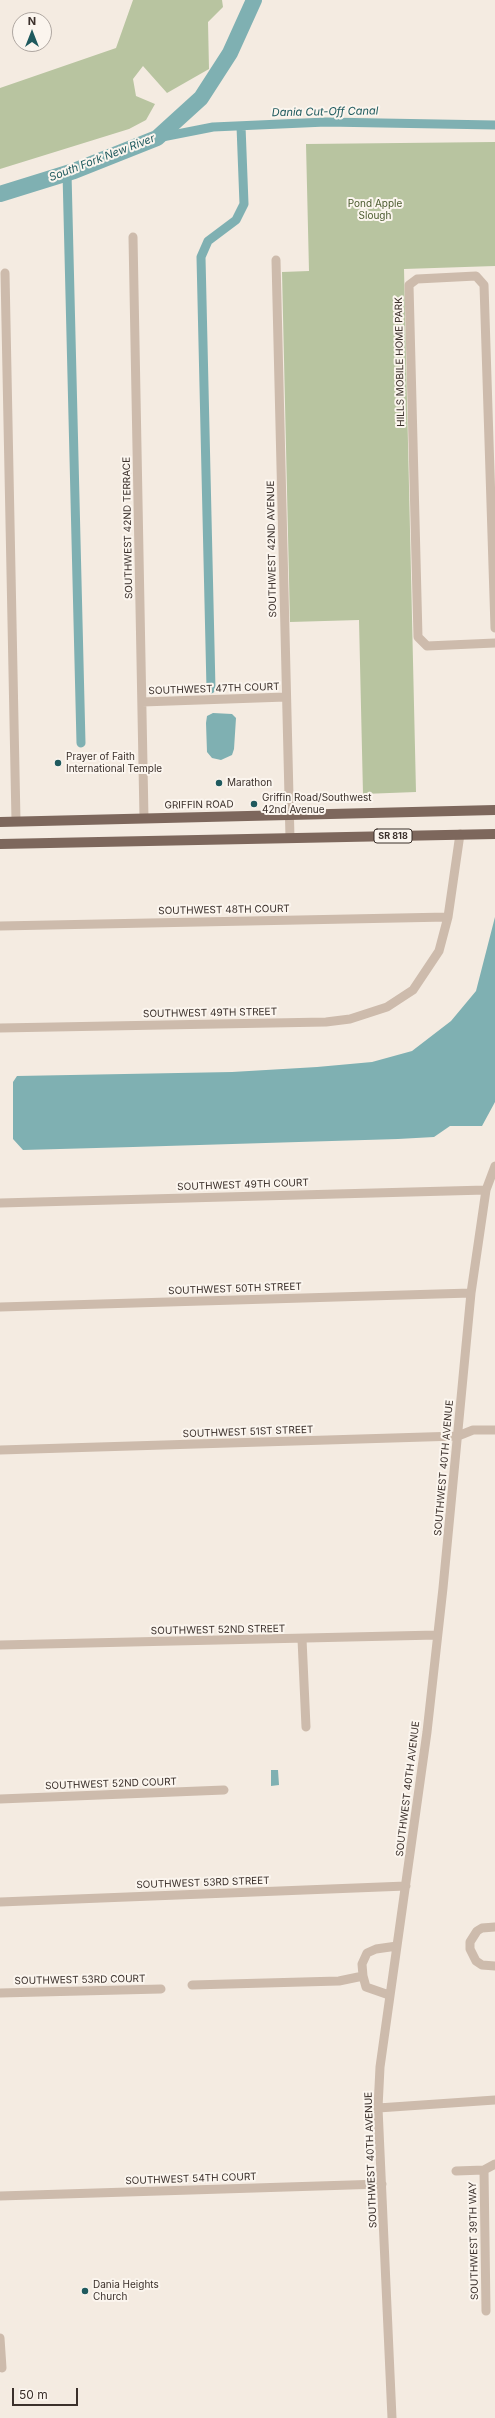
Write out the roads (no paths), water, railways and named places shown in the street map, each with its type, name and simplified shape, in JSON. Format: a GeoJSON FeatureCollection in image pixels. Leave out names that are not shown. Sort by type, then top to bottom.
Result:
{"type":"FeatureCollection","features":[{"type":"Feature","properties":{"kind":"main road","name":"GRIFFIN ROAD"},"geometry":{"type":"LineString","coordinates":[[0,822],[495,810]]}},
{"type":"Feature","properties":{"kind":"main road","name":"SR 818"},"geometry":{"type":"LineString","coordinates":[[0,844],[495,834]]}},
{"type":"Feature","properties":{"kind":"street","name":"SOUTHWEST 42ND TERRACE"},"geometry":{"type":"LineString","coordinates":[[133,237],[144,818]]}},
{"type":"Feature","properties":{"kind":"street","name":"SOUTHWEST 42ND AVENUE"},"geometry":{"type":"LineString","coordinates":[[276,260],[290,838]]}},
{"type":"Feature","properties":{"kind":"street"},"geometry":{"type":"LineString","coordinates":[[5,273],[16,821]]}},
{"type":"Feature","properties":{"kind":"street","name":"HILLS MOBILE HOME PARK"},"geometry":{"type":"LineString","coordinates":[[495,628],[484,285],[476,276],[417,279],[409,285],[418,637],[427,646],[495,644]]}},
{"type":"Feature","properties":{"kind":"street","name":"SOUTHWEST 47TH COURT"},"geometry":{"type":"LineString","coordinates":[[142,702],[286,697]]}},
{"type":"Feature","properties":{"kind":"street","name":"SOUTHWEST 49TH STREET"},"geometry":{"type":"LineString","coordinates":[[0,1028],[334,1021],[370,1014],[392,1004],[413,990],[426,973],[439,951],[448,917],[460,834]]}},
{"type":"Feature","properties":{"kind":"street","name":"SOUTHWEST 48TH COURT"},"geometry":{"type":"LineString","coordinates":[[0,926],[448,917]]}},
{"type":"Feature","properties":{"kind":"street","name":"SOUTHWEST 40TH AVENUE"},"geometry":{"type":"LineString","coordinates":[[392,2418],[378,2108],[383,2036],[406,1886],[427,1732],[458,1436],[471,1293],[486,1190],[495,1166]]}},
{"type":"Feature","properties":{"kind":"street","name":"SOUTHWEST 49TH COURT"},"geometry":{"type":"LineString","coordinates":[[0,1203],[486,1190]]}},
{"type":"Feature","properties":{"kind":"street","name":"SOUTHWEST 50TH STREET"},"geometry":{"type":"LineString","coordinates":[[0,1307],[471,1293]]}},
{"type":"Feature","properties":{"kind":"street","name":"SOUTHWEST 51ST STREET"},"geometry":{"type":"LineString","coordinates":[[0,1450],[458,1436],[473,1430],[495,1430]]}},
{"type":"Feature","properties":{"kind":"street","name":"SOUTHWEST 52ND STREET"},"geometry":{"type":"LineString","coordinates":[[0,1645],[437,1635]]}},
{"type":"Feature","properties":{"kind":"street"},"geometry":{"type":"LineString","coordinates":[[302,1639],[306,1727]]}},
{"type":"Feature","properties":{"kind":"street","name":"SOUTHWEST 52ND COURT"},"geometry":{"type":"LineString","coordinates":[[0,1799],[224,1790]]}},
{"type":"Feature","properties":{"kind":"street","name":"SOUTHWEST 53RD STREET"},"geometry":{"type":"LineString","coordinates":[[0,1902],[406,1886]]}},
{"type":"Feature","properties":{"kind":"street"},"geometry":{"type":"LineString","coordinates":[[495,1927],[489,1926],[477,1931],[470,1942],[470,1949],[476,1962],[489,1967],[495,1966]]}},
{"type":"Feature","properties":{"kind":"street"},"geometry":{"type":"LineString","coordinates":[[389,1995],[366,1987],[362,1964],[367,1953],[376,1949],[397,1946]]}},
{"type":"Feature","properties":{"kind":"street"},"geometry":{"type":"LineString","coordinates":[[192,1985],[339,1981],[363,1976]]}},
{"type":"Feature","properties":{"kind":"street","name":"SOUTHWEST 53RD COURT"},"geometry":{"type":"LineString","coordinates":[[0,1993],[161,1989]]}},
{"type":"Feature","properties":{"kind":"street"},"geometry":{"type":"LineString","coordinates":[[378,2108],[495,2100]]}},
{"type":"Feature","properties":{"kind":"street"},"geometry":{"type":"LineString","coordinates":[[456,2171],[484,2170],[495,2164]]}},
{"type":"Feature","properties":{"kind":"street","name":"SOUTHWEST 39TH WAY"},"geometry":{"type":"LineString","coordinates":[[484,2170],[486,2311]]}},
{"type":"Feature","properties":{"kind":"street","name":"SOUTHWEST 54TH COURT"},"geometry":{"type":"LineString","coordinates":[[0,2196],[382,2184]]}},
{"type":"Feature","properties":{"kind":"street"},"geometry":{"type":"LineString","coordinates":[[0,2338],[2,2368]]}},
{"type":"Feature","properties":{"kind":"water"},"geometry":{"type":"Polygon","coordinates":[[[213,713],[232,714],[236,718],[234,749],[232,755],[221,760],[212,758],[207,752],[207,716],[213,713]]]}},
{"type":"Feature","properties":{"kind":"water"},"geometry":{"type":"Polygon","coordinates":[[[495,917],[495,1102],[482,1126],[450,1126],[434,1137],[133,1147],[23,1150],[13,1139],[13,1082],[17,1076],[232,1072],[317,1067],[372,1062],[412,1051],[451,1021],[476,991],[495,917]]]}},
{"type":"Feature","properties":{"kind":"water"},"geometry":{"type":"Polygon","coordinates":[[[271,1770],[278,1770],[279,1785],[271,1786],[271,1770]]]}},
{"type":"Feature","properties":{"kind":"waterway","name":"Dania Cut-Off Canal"},"geometry":{"type":"LineString","coordinates":[[0,194],[74,171],[157,138],[201,98],[230,53],[254,0]]}},
{"type":"Feature","properties":{"kind":"waterway","name":"Dania Cut-Off Canal"},"geometry":{"type":"LineString","coordinates":[[157,138],[213,127],[326,122],[495,125]]}},
{"type":"Feature","properties":{"kind":"waterway"},"geometry":{"type":"LineString","coordinates":[[211,689],[201,257],[208,241],[236,220],[244,204],[241,126]]}},
{"type":"Feature","properties":{"kind":"waterway","name":"South Fork New River"},"geometry":{"type":"LineString","coordinates":[[67,173],[81,743]]}},
{"type":"Feature","properties":{"kind":"place","name":"Prayer of Faith International Temple"},"geometry":{"type":"Point","coordinates":[58,763]}},
{"type":"Feature","properties":{"kind":"place","name":"Marathon"},"geometry":{"type":"Point","coordinates":[219,783]}},
{"type":"Feature","properties":{"kind":"place","name":"Griffin Road/Southwest 42nd Avenue"},"geometry":{"type":"Point","coordinates":[254,804]}},
{"type":"Feature","properties":{"kind":"place","name":"Dania Heights Church"},"geometry":{"type":"Point","coordinates":[85,2291]}},
{"type":"Feature","properties":{"kind":"park label","name":"Pond Apple Slough"},"geometry":{"type":"Point","coordinates":[375,210]}}]}
